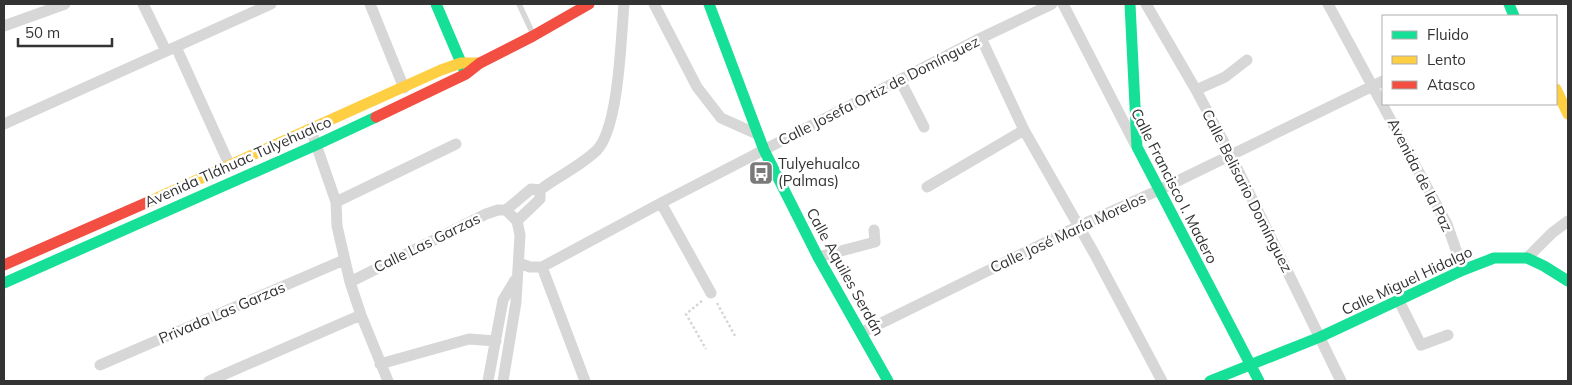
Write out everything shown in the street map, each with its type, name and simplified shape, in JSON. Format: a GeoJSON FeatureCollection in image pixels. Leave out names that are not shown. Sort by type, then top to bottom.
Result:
{"type":"FeatureCollection","features":[{"type":"Feature","properties":{"kind":"main road"},"geometry":{"type":"LineString","coordinates":[[436,4],[466,74]]}},
{"type":"Feature","properties":{"kind":"main road","name":"Avenida Tláhuac Tulyehualco"},"geometry":{"type":"LineString","coordinates":[[4,283],[316,144],[466,74],[480,62],[534,36],[589,4]]}},
{"type":"Feature","properties":{"kind":"main road","name":"Calle Aquiles Serdán"},"geometry":{"type":"LineString","coordinates":[[709,4],[764,150],[818,257],[888,381]]}},
{"type":"Feature","properties":{"kind":"main road"},"geometry":{"type":"LineString","coordinates":[[1130,4],[1137,148]]}},
{"type":"Feature","properties":{"kind":"main road","name":"Avenida Tláhuac Tulyehualco"},"geometry":{"type":"LineString","coordinates":[[4,265],[461,62],[480,62]]}},
{"type":"Feature","properties":{"kind":"main road"},"geometry":{"type":"LineString","coordinates":[[1557,91],[1568,114]]}},
{"type":"Feature","properties":{"kind":"main road","name":"Calle Francisco I. Madero"},"geometry":{"type":"LineString","coordinates":[[1137,148],[1259,381]]}},
{"type":"Feature","properties":{"kind":"main road","name":"Calle Miguel Hidalgo"},"geometry":{"type":"LineString","coordinates":[[1210,381],[1320,337],[1463,270],[1494,258],[1527,258]]}},
{"type":"Feature","properties":{"kind":"main road"},"geometry":{"type":"LineString","coordinates":[[1527,258],[1568,281]]}},
{"type":"Feature","properties":{"kind":"street"},"geometry":{"type":"LineString","coordinates":[[4,26],[65,4]]}},
{"type":"Feature","properties":{"kind":"street"},"geometry":{"type":"LineString","coordinates":[[143,4],[171,49],[230,166]]}},
{"type":"Feature","properties":{"kind":"street"},"geometry":{"type":"LineString","coordinates":[[4,124],[271,4]]}},
{"type":"Feature","properties":{"kind":"street"},"geometry":{"type":"LineString","coordinates":[[370,4],[404,88]]}},
{"type":"Feature","properties":{"kind":"street"},"geometry":{"type":"LineString","coordinates":[[503,381],[516,302],[520,235],[517,221],[506,210],[531,189],[540,190],[598,149],[608,131],[615,100],[624,4]]}},
{"type":"Feature","properties":{"kind":"street"},"geometry":{"type":"LineString","coordinates":[[654,4],[697,87],[721,118],[757,134]]}},
{"type":"Feature","properties":{"kind":"street","name":"Calle Josefa Ortiz de Domínguez"},"geometry":{"type":"LineString","coordinates":[[542,266],[981,38],[1052,4]]}},
{"type":"Feature","properties":{"kind":"street","name":"Calle Francisco I. Madero"},"geometry":{"type":"LineString","coordinates":[[1063,4],[1137,148]]}},
{"type":"Feature","properties":{"kind":"street","name":"Calle Belisario Domínguez"},"geometry":{"type":"LineString","coordinates":[[1146,4],[1196,90],[1230,154],[1341,381]]}},
{"type":"Feature","properties":{"kind":"street","name":"Avenida de la Paz"},"geometry":{"type":"LineString","coordinates":[[1328,4],[1378,84]]}},
{"type":"Feature","properties":{"kind":"street"},"geometry":{"type":"LineString","coordinates":[[981,38],[1024,130],[1162,381]]}},
{"type":"Feature","properties":{"kind":"street"},"geometry":{"type":"LineString","coordinates":[[1196,90],[1225,77],[1247,60]]}},
{"type":"Feature","properties":{"kind":"street"},"geometry":{"type":"LineString","coordinates":[[900,80],[924,128]]}},
{"type":"Feature","properties":{"kind":"street","name":"Calle José María Morelos"},"geometry":{"type":"LineString","coordinates":[[861,334],[1078,226],[1159,190],[1378,84]]}},
{"type":"Feature","properties":{"kind":"street","name":"Avenida de la Paz"},"geometry":{"type":"LineString","coordinates":[[1388,105],[1447,224],[1463,270]]}},
{"type":"Feature","properties":{"kind":"street"},"geometry":{"type":"LineString","coordinates":[[311,130],[336,202],[337,226],[350,282],[361,315],[388,381]]}},
{"type":"Feature","properties":{"kind":"street"},"geometry":{"type":"LineString","coordinates":[[927,187],[1024,130]]}},
{"type":"Feature","properties":{"kind":"street"},"geometry":{"type":"LineString","coordinates":[[336,202],[456,144]]}},
{"type":"Feature","properties":{"kind":"street"},"geometry":{"type":"LineString","coordinates":[[517,221],[540,199],[540,190]]}},
{"type":"Feature","properties":{"kind":"street"},"geometry":{"type":"LineString","coordinates":[[661,203],[712,293]]}},
{"type":"Feature","properties":{"kind":"street","name":"Calle Las Garzas"},"geometry":{"type":"LineString","coordinates":[[350,282],[486,214],[498,210],[506,210]]}},
{"type":"Feature","properties":{"kind":"street"},"geometry":{"type":"LineString","coordinates":[[1527,258],[1568,221]]}},
{"type":"Feature","properties":{"kind":"street"},"geometry":{"type":"LineString","coordinates":[[818,257],[875,242],[874,230]]}},
{"type":"Feature","properties":{"kind":"street","name":"Privada Las Garzas"},"geometry":{"type":"LineString","coordinates":[[100,365],[344,260]]}},
{"type":"Feature","properties":{"kind":"street"},"geometry":{"type":"LineString","coordinates":[[519,263],[530,267],[542,266],[585,381]]}},
{"type":"Feature","properties":{"kind":"street"},"geometry":{"type":"LineString","coordinates":[[488,381],[503,300],[516,278]]}},
{"type":"Feature","properties":{"kind":"street"},"geometry":{"type":"LineString","coordinates":[[1398,301],[1421,345],[1448,335]]}},
{"type":"Feature","properties":{"kind":"street"},"geometry":{"type":"LineString","coordinates":[[209,381],[361,315]]}},
{"type":"Feature","properties":{"kind":"street"},"geometry":{"type":"LineString","coordinates":[[380,364],[469,339],[496,341]]}},
{"type":"Feature","properties":{"kind":"lane"},"geometry":{"type":"LineString","coordinates":[[519,4],[534,36]]}},
{"type":"Feature","properties":{"kind":"path"},"geometry":{"type":"LineString","coordinates":[[706,348],[686,314],[712,293],[735,336]]}},
{"type":"Feature","properties":{"kind":"traffic: fast"},"geometry":{"type":"LineString","coordinates":[[436,4],[465,72]]}},
{"type":"Feature","properties":{"kind":"traffic: fast"},"geometry":{"type":"LineString","coordinates":[[709,4],[764,150],[818,257],[888,381]]}},
{"type":"Feature","properties":{"kind":"traffic: fast"},"geometry":{"type":"LineString","coordinates":[[1130,4],[1137,147],[1259,381]]}},
{"type":"Feature","properties":{"kind":"traffic: fast"},"geometry":{"type":"LineString","coordinates":[[1509,4],[1514,15]]}},
{"type":"Feature","properties":{"kind":"traffic: fast"},"geometry":{"type":"LineString","coordinates":[[4,283],[376,117]]}},
{"type":"Feature","properties":{"kind":"traffic: fast"},"geometry":{"type":"LineString","coordinates":[[1210,381],[1320,337],[1463,270],[1494,258],[1527,258],[1568,281]]}},
{"type":"Feature","properties":{"kind":"traffic: slow"},"geometry":{"type":"LineString","coordinates":[[148,202],[441,70],[461,63],[480,63]]}},
{"type":"Feature","properties":{"kind":"traffic: slow"},"geometry":{"type":"LineString","coordinates":[[1557,91],[1568,114]]}},
{"type":"Feature","properties":{"kind":"traffic: jam"},"geometry":{"type":"LineString","coordinates":[[376,117],[466,74],[480,63],[589,4]]}},
{"type":"Feature","properties":{"kind":"traffic: jam"},"geometry":{"type":"LineString","coordinates":[[4,265],[148,202]]}},
{"type":"Feature","properties":{"kind":"place","name":"Tulyehualco (Palmas)"},"geometry":{"type":"Point","coordinates":[761,173]}}]}
